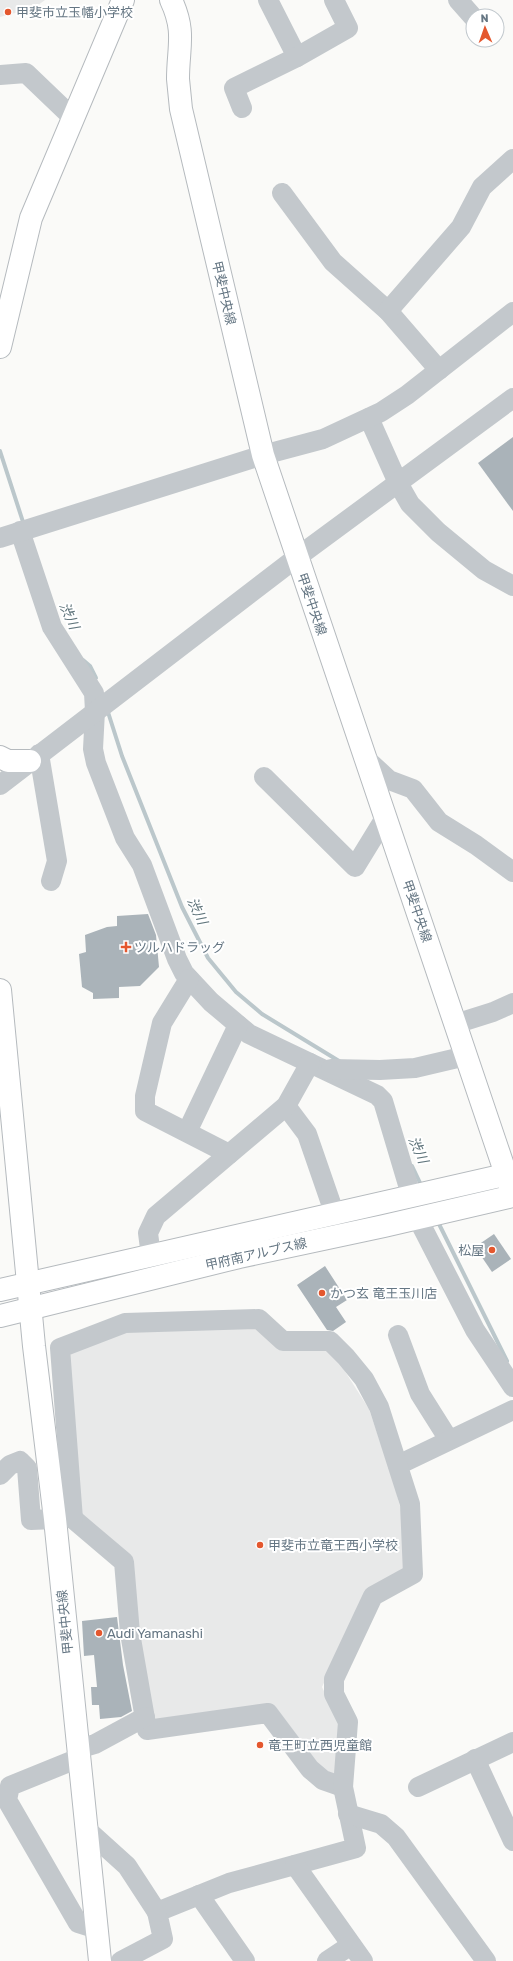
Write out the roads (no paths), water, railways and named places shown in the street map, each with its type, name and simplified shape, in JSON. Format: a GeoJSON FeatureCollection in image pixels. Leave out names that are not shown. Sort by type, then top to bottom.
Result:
{"type":"FeatureCollection","features":[{"type":"Feature","properties":{"kind":"main road"},"geometry":{"type":"LineString","coordinates":[[0,347],[3,320],[31,218],[123,0]]}},
{"type":"Feature","properties":{"kind":"main road","name":"甲斐中央線"},"geometry":{"type":"LineString","coordinates":[[171,0],[178,13],[181,33],[178,77],[181,109],[262,455],[466,1056],[510,1174],[513,1196]]}},
{"type":"Feature","properties":{"kind":"main road"},"geometry":{"type":"LineString","coordinates":[[0,757],[8,761],[35,758]]}},
{"type":"Feature","properties":{"kind":"main road","name":"甲斐中央線"},"geometry":{"type":"LineString","coordinates":[[0,990],[30,1310],[61,1517],[79,1754],[100,1961]]}},
{"type":"Feature","properties":{"kind":"main road","name":"甲府南アルプス線"},"geometry":{"type":"LineString","coordinates":[[0,1290],[335,1215],[411,1195],[510,1174]]}},
{"type":"Feature","properties":{"kind":"main road","name":"甲府南アルプス線"},"geometry":{"type":"LineString","coordinates":[[0,1316],[30,1310],[239,1257],[418,1219],[513,1196]]}},
{"type":"Feature","properties":{"kind":"street"},"geometry":{"type":"LineString","coordinates":[[268,0],[297,57]]}},
{"type":"Feature","properties":{"kind":"street"},"geometry":{"type":"LineString","coordinates":[[242,108],[234,88],[297,57],[348,28],[334,0]]}},
{"type":"Feature","properties":{"kind":"street"},"geometry":{"type":"LineString","coordinates":[[458,0],[465,8]]}},
{"type":"Feature","properties":{"kind":"street"},"geometry":{"type":"LineString","coordinates":[[0,74],[26,73],[73,118]]}},
{"type":"Feature","properties":{"kind":"street"},"geometry":{"type":"LineString","coordinates":[[388,311],[461,227],[482,187],[513,159]]}},
{"type":"Feature","properties":{"kind":"street"},"geometry":{"type":"LineString","coordinates":[[282,193],[333,262],[388,311],[438,370]]}},
{"type":"Feature","properties":{"kind":"street"},"geometry":{"type":"LineString","coordinates":[[0,538],[262,455],[323,439],[369,418],[408,395],[513,312]]}},
{"type":"Feature","properties":{"kind":"street"},"geometry":{"type":"LineString","coordinates":[[0,785],[296,558],[513,398]]}},
{"type":"Feature","properties":{"kind":"street"},"geometry":{"type":"LineString","coordinates":[[369,418],[398,483],[410,504],[438,532],[484,570],[513,586]]}},
{"type":"Feature","properties":{"kind":"street"},"geometry":{"type":"LineString","coordinates":[[20,531],[52,627],[94,693],[94,749],[96,763],[125,838],[142,865],[176,959],[189,979],[211,1002],[249,1034],[378,1095],[383,1101],[411,1195]]}},
{"type":"Feature","properties":{"kind":"street"},"geometry":{"type":"LineString","coordinates":[[364,757],[389,780],[413,789],[438,822],[476,845],[513,872]]}},
{"type":"Feature","properties":{"kind":"street"},"geometry":{"type":"LineString","coordinates":[[35,758],[57,861],[51,881]]}},
{"type":"Feature","properties":{"kind":"street"},"geometry":{"type":"LineString","coordinates":[[264,777],[355,867],[385,818]]}},
{"type":"Feature","properties":{"kind":"street"},"geometry":{"type":"LineString","coordinates":[[189,979],[162,1023],[145,1096],[145,1111],[229,1154]]}},
{"type":"Feature","properties":{"kind":"street"},"geometry":{"type":"LineString","coordinates":[[455,1024],[493,1012],[513,1003]]}},
{"type":"Feature","properties":{"kind":"street"},"geometry":{"type":"LineString","coordinates":[[187,1132],[238,1025]]}},
{"type":"Feature","properties":{"kind":"street"},"geometry":{"type":"LineString","coordinates":[[317,1066],[380,1070],[415,1068],[466,1056]]}},
{"type":"Feature","properties":{"kind":"street"},"geometry":{"type":"LineString","coordinates":[[151,1256],[148,1233],[156,1216],[286,1106],[317,1066]]}},
{"type":"Feature","properties":{"kind":"street"},"geometry":{"type":"LineString","coordinates":[[286,1106],[306,1134],[335,1215]]}},
{"type":"Feature","properties":{"kind":"street"},"geometry":{"type":"LineString","coordinates":[[418,1219],[475,1330],[513,1387]]}},
{"type":"Feature","properties":{"kind":"street"},"geometry":{"type":"LineString","coordinates":[[61,1517],[60,1348],[124,1323],[259,1319],[283,1341],[330,1341],[346,1357],[364,1379],[379,1407],[410,1504],[413,1574],[373,1596],[334,1679],[334,1694],[348,1722],[343,1786],[356,1848],[229,1883],[157,1912]]}},
{"type":"Feature","properties":{"kind":"street"},"geometry":{"type":"LineString","coordinates":[[398,1334],[420,1394],[449,1440]]}},
{"type":"Feature","properties":{"kind":"street"},"geometry":{"type":"LineString","coordinates":[[398,1465],[513,1410]]}},
{"type":"Feature","properties":{"kind":"street"},"geometry":{"type":"LineString","coordinates":[[0,1475],[10,1464],[20,1461],[27,1468],[31,1520],[61,1517],[124,1562],[130,1633],[147,1730],[268,1713],[310,1769],[323,1780],[343,1786]]}},
{"type":"Feature","properties":{"kind":"street"},"geometry":{"type":"LineString","coordinates":[[97,1929],[78,1923],[3,1804],[10,1786],[79,1754],[145,1717]]}},
{"type":"Feature","properties":{"kind":"street"},"geometry":{"type":"LineString","coordinates":[[418,1787],[513,1742]]}},
{"type":"Feature","properties":{"kind":"street"},"geometry":{"type":"LineString","coordinates":[[475,1759],[513,1841]]}},
{"type":"Feature","properties":{"kind":"street"},"geometry":{"type":"LineString","coordinates":[[348,1814],[381,1824],[396,1837],[486,1961]]}},
{"type":"Feature","properties":{"kind":"street"},"geometry":{"type":"LineString","coordinates":[[86,1829],[127,1866],[157,1912],[162,1939],[121,1961]]}},
{"type":"Feature","properties":{"kind":"street"},"geometry":{"type":"LineString","coordinates":[[295,1865],[363,1961]]}},
{"type":"Feature","properties":{"kind":"street"},"geometry":{"type":"LineString","coordinates":[[199,1895],[245,1961]]}},
{"type":"Feature","properties":{"kind":"street"},"geometry":{"type":"LineString","coordinates":[[327,1961],[351,1945]]}},
{"type":"Feature","properties":{"kind":"waterway","name":"渋川"},"geometry":{"type":"LineString","coordinates":[[0,451],[24,525]]}},
{"type":"Feature","properties":{"kind":"waterway","name":"渋川"},"geometry":{"type":"LineString","coordinates":[[83,660],[90,666],[96,678]]}},
{"type":"Feature","properties":{"kind":"waterway","name":"渋川"},"geometry":{"type":"LineString","coordinates":[[107,709],[122,756],[182,907],[208,958],[236,992],[262,1014],[339,1061]]}},
{"type":"Feature","properties":{"kind":"waterway","name":"渋川"},"geometry":{"type":"LineString","coordinates":[[412,1166],[422,1187]]}},
{"type":"Feature","properties":{"kind":"waterway","name":"渋川"},"geometry":{"type":"LineString","coordinates":[[437,1220],[507,1361]]}},
{"type":"Feature","properties":{"kind":"place","name":"甲斐市立玉幡小学校"},"geometry":{"type":"Point","coordinates":[8,12]}},
{"type":"Feature","properties":{"kind":"place","name":"ツルハドラッグ"},"geometry":{"type":"Point","coordinates":[126,947]}},
{"type":"Feature","properties":{"kind":"place","name":"松屋"},"geometry":{"type":"Point","coordinates":[492,1250]}},
{"type":"Feature","properties":{"kind":"place","name":"かつ玄 竜王玉川店"},"geometry":{"type":"Point","coordinates":[322,1293]}},
{"type":"Feature","properties":{"kind":"place","name":"甲斐市立竜王西小学校"},"geometry":{"type":"Point","coordinates":[260,1545]}},
{"type":"Feature","properties":{"kind":"place","name":"Audi Yamanashi"},"geometry":{"type":"Point","coordinates":[99,1633]}},
{"type":"Feature","properties":{"kind":"place","name":"竜王町立西児童館"},"geometry":{"type":"Point","coordinates":[260,1745]}}]}
